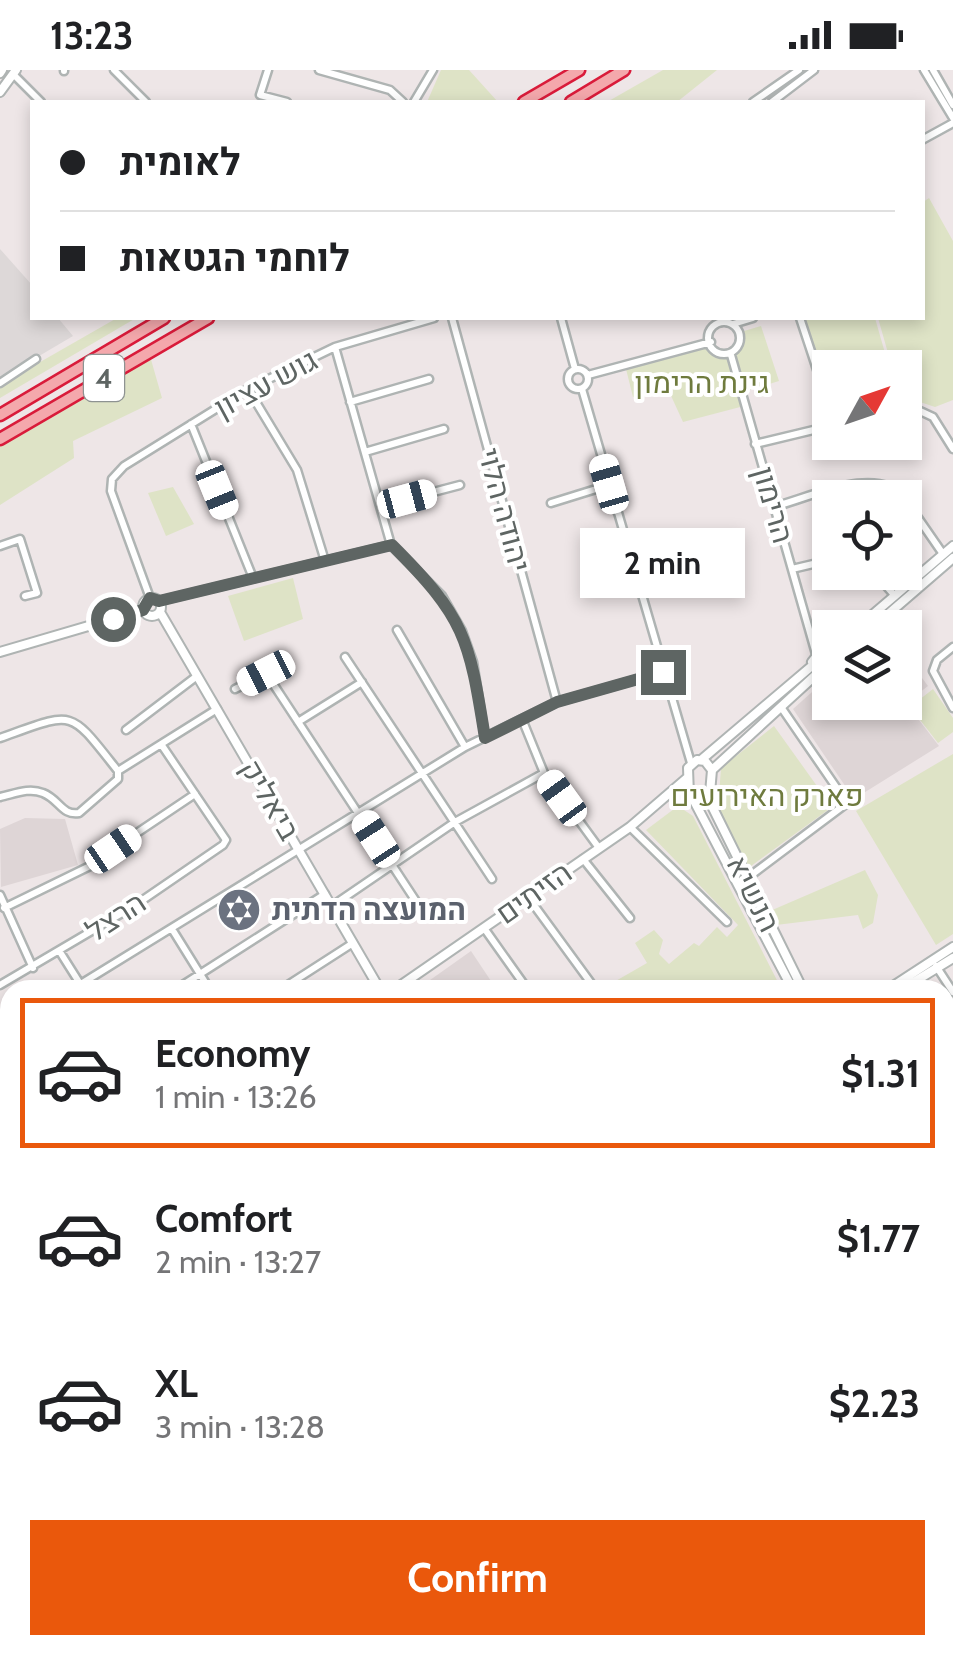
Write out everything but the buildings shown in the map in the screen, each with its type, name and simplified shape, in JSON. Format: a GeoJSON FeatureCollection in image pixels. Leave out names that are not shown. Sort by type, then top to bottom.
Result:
{"type":"FeatureCollection","features":[{"type":"Feature","properties":{"kind":"highway"},"geometry":{"type":"LineString","coordinates":[[527,100],[579,70]]}},
{"type":"Feature","properties":{"kind":"highway"},"geometry":{"type":"LineString","coordinates":[[574,100],[624,70]]}},
{"type":"Feature","properties":{"kind":"highway","name":"4"},"geometry":{"type":"LineString","coordinates":[[0,415],[161,320]]}},
{"type":"Feature","properties":{"kind":"highway","name":"4"},"geometry":{"type":"LineString","coordinates":[[0,439],[205,320]]}},
{"type":"Feature","properties":{"kind":"street"},"geometry":{"type":"LineString","coordinates":[[114,70],[144,100]]}},
{"type":"Feature","properties":{"kind":"street"},"geometry":{"type":"LineString","coordinates":[[128,70],[128,82]]}},
{"type":"Feature","properties":{"kind":"street"},"geometry":{"type":"LineString","coordinates":[[268,70],[260,94],[280,100]]}},
{"type":"Feature","properties":{"kind":"street"},"geometry":{"type":"LineString","coordinates":[[319,70],[390,90],[401,100]]}},
{"type":"Feature","properties":{"kind":"street"},"geometry":{"type":"LineString","coordinates":[[415,100],[433,70]]}},
{"type":"Feature","properties":{"kind":"street"},"geometry":{"type":"LineString","coordinates":[[755,100],[799,70]]}},
{"type":"Feature","properties":{"kind":"street"},"geometry":{"type":"LineString","coordinates":[[775,100],[814,70]]}},
{"type":"Feature","properties":{"kind":"street"},"geometry":{"type":"LineString","coordinates":[[924,70],[953,120],[925,138]]}},
{"type":"Feature","properties":{"kind":"street"},"geometry":{"type":"LineString","coordinates":[[933,70],[953,105]]}},
{"type":"Feature","properties":{"kind":"street"},"geometry":{"type":"LineString","coordinates":[[0,92],[14,72],[40,100]]}},
{"type":"Feature","properties":{"kind":"street","name":"גוש עציון"},"geometry":{"type":"LineString","coordinates":[[154,599],[111,491],[112,479],[151,447],[248,389],[335,347],[427,320]]}},
{"type":"Feature","properties":{"kind":"street","name":"יהודה הלוי"},"geometry":{"type":"LineString","coordinates":[[453,320],[557,702]]}},
{"type":"Feature","properties":{"kind":"street"},"geometry":{"type":"LineString","coordinates":[[561,320],[575,369],[588,375],[711,342]]}},
{"type":"Feature","properties":{"kind":"street"},"geometry":{"type":"LineString","coordinates":[[732,324],[738,346],[731,355],[716,352],[711,342],[713,325],[747,320]]}},
{"type":"Feature","properties":{"kind":"street"},"geometry":{"type":"LineString","coordinates":[[801,320],[812,354]]}},
{"type":"Feature","properties":{"kind":"street"},"geometry":{"type":"LineString","coordinates":[[335,347],[392,545],[442,596],[462,631],[473,662],[485,738]]}},
{"type":"Feature","properties":{"kind":"street","name":"הרימון"},"geometry":{"type":"LineString","coordinates":[[731,355],[792,570],[812,619]]}},
{"type":"Feature","properties":{"kind":"street"},"geometry":{"type":"LineString","coordinates":[[0,383],[36,359]]}},
{"type":"Feature","properties":{"kind":"street"},"geometry":{"type":"LineString","coordinates":[[575,369],[568,374],[568,383],[582,389]]}},
{"type":"Feature","properties":{"kind":"street"},"geometry":{"type":"LineString","coordinates":[[588,375],[582,389],[663,672],[696,761],[712,770]]}},
{"type":"Feature","properties":{"kind":"street"},"geometry":{"type":"LineString","coordinates":[[350,402],[428,379]]}},
{"type":"Feature","properties":{"kind":"street"},"geometry":{"type":"LineString","coordinates":[[248,389],[297,470],[324,561]]}},
{"type":"Feature","properties":{"kind":"street"},"geometry":{"type":"LineString","coordinates":[[922,412],[933,417],[953,448]]}},
{"type":"Feature","properties":{"kind":"street"},"geometry":{"type":"LineString","coordinates":[[191,424],[253,578]]}},
{"type":"Feature","properties":{"kind":"street"},"geometry":{"type":"LineString","coordinates":[[365,452],[444,430]]}},
{"type":"Feature","properties":{"kind":"street"},"geometry":{"type":"LineString","coordinates":[[755,444],[812,430]]}},
{"type":"Feature","properties":{"kind":"street"},"geometry":{"type":"LineString","coordinates":[[552,503],[609,484]]}},
{"type":"Feature","properties":{"kind":"street"},"geometry":{"type":"LineString","coordinates":[[380,506],[460,485]]}},
{"type":"Feature","properties":{"kind":"street"},"geometry":{"type":"LineString","coordinates":[[773,507],[812,497]]}},
{"type":"Feature","properties":{"kind":"street"},"geometry":{"type":"LineString","coordinates":[[922,523],[943,554]]}},
{"type":"Feature","properties":{"kind":"street"},"geometry":{"type":"LineString","coordinates":[[0,546],[20,539],[37,593],[25,596]]}},
{"type":"Feature","properties":{"kind":"street"},"geometry":{"type":"LineString","coordinates":[[0,652],[143,610],[154,599],[392,545]]}},
{"type":"Feature","properties":{"kind":"street"},"geometry":{"type":"LineString","coordinates":[[878,610],[953,546]]}},
{"type":"Feature","properties":{"kind":"street"},"geometry":{"type":"LineString","coordinates":[[893,610],[953,558]]}},
{"type":"Feature","properties":{"kind":"street"},"geometry":{"type":"LineString","coordinates":[[792,570],[812,565]]}},
{"type":"Feature","properties":{"kind":"street"},"geometry":{"type":"LineString","coordinates":[[890,590],[895,596]]}},
{"type":"Feature","properties":{"kind":"street"},"geometry":{"type":"LineString","coordinates":[[143,610],[152,616],[160,612],[154,599]]}},
{"type":"Feature","properties":{"kind":"street","name":"ביאליק"},"geometry":{"type":"LineString","coordinates":[[160,612],[373,980]]}},
{"type":"Feature","properties":{"kind":"street"},"geometry":{"type":"LineString","coordinates":[[397,630],[466,748]]}},
{"type":"Feature","properties":{"kind":"street"},"geometry":{"type":"LineString","coordinates":[[953,647],[942,655],[933,671],[953,708]]}},
{"type":"Feature","properties":{"kind":"street"},"geometry":{"type":"LineString","coordinates":[[345,657],[492,879]]}},
{"type":"Feature","properties":{"kind":"street"},"geometry":{"type":"LineString","coordinates":[[234,689],[283,664]]}},
{"type":"Feature","properties":{"kind":"street"},"geometry":{"type":"LineString","coordinates":[[93,980],[466,748],[557,702],[663,672]]}},
{"type":"Feature","properties":{"kind":"street"},"geometry":{"type":"LineString","coordinates":[[690,796],[687,778],[696,761],[812,672]]}},
{"type":"Feature","properties":{"kind":"street"},"geometry":{"type":"LineString","coordinates":[[266,673],[423,912]]}},
{"type":"Feature","properties":{"kind":"street"},"geometry":{"type":"LineString","coordinates":[[708,796],[712,770],[812,673]]}},
{"type":"Feature","properties":{"kind":"street"},"geometry":{"type":"LineString","coordinates":[[126,730],[197,676]]}},
{"type":"Feature","properties":{"kind":"street"},"geometry":{"type":"LineString","coordinates":[[298,722],[362,682]]}},
{"type":"Feature","properties":{"kind":"street"},"geometry":{"type":"LineString","coordinates":[[746,879],[847,803],[781,707]]}},
{"type":"Feature","properties":{"kind":"street"},"geometry":{"type":"LineString","coordinates":[[118,771],[216,709]]}},
{"type":"Feature","properties":{"kind":"street"},"geometry":{"type":"LineString","coordinates":[[0,738],[61,716],[74,719],[118,771],[118,779],[72,815],[44,793],[30,790],[0,796]]}},
{"type":"Feature","properties":{"kind":"street"},"geometry":{"type":"LineString","coordinates":[[522,719],[544,773],[599,848]]}},
{"type":"Feature","properties":{"kind":"street"},"geometry":{"type":"LineString","coordinates":[[113,849],[194,794],[161,744]]}},
{"type":"Feature","properties":{"kind":"street"},"geometry":{"type":"LineString","coordinates":[[332,906],[455,822],[544,773]]}},
{"type":"Feature","properties":{"kind":"street","name":"הזיתים"},"geometry":{"type":"LineString","coordinates":[[409,980],[630,827],[673,795],[687,778]]}},
{"type":"Feature","properties":{"kind":"street","name":"הרצל"},"geometry":{"type":"LineString","coordinates":[[10,980],[60,952],[226,840],[194,794]]}},
{"type":"Feature","properties":{"kind":"street","name":"הזיתים"},"geometry":{"type":"LineString","coordinates":[[673,795],[708,796]]}},
{"type":"Feature","properties":{"kind":"street","name":"הנשיא"},"geometry":{"type":"LineString","coordinates":[[690,796],[788,980]]}},
{"type":"Feature","properties":{"kind":"street","name":"הנשיא"},"geometry":{"type":"LineString","coordinates":[[708,796],[797,980]]}},
{"type":"Feature","properties":{"kind":"street"},"geometry":{"type":"LineString","coordinates":[[630,827],[726,922]]}},
{"type":"Feature","properties":{"kind":"street"},"geometry":{"type":"LineString","coordinates":[[583,859],[630,918]]}},
{"type":"Feature","properties":{"kind":"street"},"geometry":{"type":"LineString","coordinates":[[4,908],[90,866]]}},
{"type":"Feature","properties":{"kind":"street"},"geometry":{"type":"LineString","coordinates":[[191,980],[325,894]]}},
{"type":"Feature","properties":{"kind":"street"},"geometry":{"type":"LineString","coordinates":[[0,895],[34,968]]}},
{"type":"Feature","properties":{"kind":"street"},"geometry":{"type":"LineString","coordinates":[[528,897],[589,980]]}},
{"type":"Feature","properties":{"kind":"street"},"geometry":{"type":"LineString","coordinates":[[484,928],[521,980]]}},
{"type":"Feature","properties":{"kind":"street"},"geometry":{"type":"LineString","coordinates":[[172,929],[204,980]]}},
{"type":"Feature","properties":{"kind":"street"},"geometry":{"type":"LineString","coordinates":[[296,980],[353,943]]}},
{"type":"Feature","properties":{"kind":"street"},"geometry":{"type":"LineString","coordinates":[[914,980],[953,948]]}},
{"type":"Feature","properties":{"kind":"street"},"geometry":{"type":"LineString","coordinates":[[60,952],[78,980]]}},
{"type":"Feature","properties":{"kind":"street"},"geometry":{"type":"LineString","coordinates":[[905,980],[953,958]]}},
{"type":"Feature","properties":{"kind":"street"},"geometry":{"type":"LineString","coordinates":[[935,964],[945,980]]}},
{"type":"Feature","properties":{"kind":"shaded area"},"geometry":{"type":"Polygon","coordinates":[[[0,249],[30,283],[30,320],[60,320],[73,336],[0,379],[0,249]]]}},
{"type":"Feature","properties":{"kind":"shaded area"},"geometry":{"type":"Polygon","coordinates":[[[812,692],[812,720],[919,720],[939,746],[854,799],[793,709],[812,692]]]}},
{"type":"Feature","properties":{"kind":"shaded area"},"geometry":{"type":"Polygon","coordinates":[[[25,818],[65,819],[78,865],[1,887],[0,829],[25,818]]]}},
{"type":"Feature","properties":{"kind":"shaded area"},"geometry":{"type":"Polygon","coordinates":[[[471,951],[490,980],[430,980],[471,951]]]}},
{"type":"Feature","properties":{"kind":"green space"},"geometry":{"type":"Polygon","coordinates":[[[441,70],[469,70],[496,100],[428,100],[441,70]]]}},
{"type":"Feature","properties":{"kind":"green space"},"geometry":{"type":"Polygon","coordinates":[[[663,70],[717,70],[680,100],[610,100],[663,70]]]}},
{"type":"Feature","properties":{"kind":"green space"},"geometry":{"type":"Polygon","coordinates":[[[929,198],[953,241],[953,400],[935,407],[922,403],[922,350],[887,350],[879,320],[925,320],[925,201],[929,198]]]}},
{"type":"Feature","properties":{"kind":"green space"},"geometry":{"type":"Polygon","coordinates":[[[114,320],[133,320],[0,398],[0,385],[114,320]]]}},
{"type":"Feature","properties":{"kind":"green space"},"geometry":{"type":"Polygon","coordinates":[[[806,320],[876,320],[884,350],[815,350],[806,320]]]}},
{"type":"Feature","properties":{"kind":"green space"},"geometry":{"type":"Polygon","coordinates":[[[761,326],[779,381],[746,391],[736,355],[744,331],[761,326]]]}},
{"type":"Feature","properties":{"kind":"green space","name":"גינת הרימון"},"geometry":{"type":"Polygon","coordinates":[[[711,342],[719,354],[731,355],[744,406],[683,422],[667,387],[633,397],[625,365],[711,342]]]}},
{"type":"Feature","properties":{"kind":"green space"},"geometry":{"type":"Polygon","coordinates":[[[150,356],[162,398],[73,441],[74,458],[0,505],[0,445],[150,356]]]}},
{"type":"Feature","properties":{"kind":"green space"},"geometry":{"type":"Polygon","coordinates":[[[173,487],[194,524],[166,536],[148,493],[173,487]]]}},
{"type":"Feature","properties":{"kind":"green space"},"geometry":{"type":"Polygon","coordinates":[[[293,578],[303,619],[244,641],[228,596],[293,578]]]}},
{"type":"Feature","properties":{"kind":"green space"},"geometry":{"type":"Polygon","coordinates":[[[933,689],[953,718],[953,732],[938,743],[920,720],[922,698],[933,689]]]}},
{"type":"Feature","properties":{"kind":"green space","name":"פארק האירועים"},"geometry":{"type":"Polygon","coordinates":[[[774,726],[832,807],[747,869],[718,809],[721,768],[774,726]]]}},
{"type":"Feature","properties":{"kind":"green space"},"geometry":{"type":"Polygon","coordinates":[[[953,754],[953,934],[936,945],[856,811],[953,754]]]}},
{"type":"Feature","properties":{"kind":"green space"},"geometry":{"type":"Polygon","coordinates":[[[678,806],[693,816],[777,980],[617,980],[647,963],[635,943],[654,930],[663,940],[659,954],[669,964],[694,943],[699,946],[717,927],[727,937],[738,925],[646,830],[678,806]]]}},
{"type":"Feature","properties":{"kind":"green space"},"geometry":{"type":"Polygon","coordinates":[[[865,870],[878,895],[873,923],[863,929],[858,915],[776,925],[770,911],[865,870]]]}},
{"type":"Feature","properties":{"kind":"place","name":"המועצה הדתית"},"geometry":{"type":"Point","coordinates":[239,910]}},
{"type":"Feature","properties":{"kind":"route"},"geometry":{"type":"LineString","coordinates":[[113,619],[143,610],[144,601],[150,598],[159,601],[392,545],[442,596],[462,631],[473,662],[485,738],[557,702],[663,672]]}}]}
